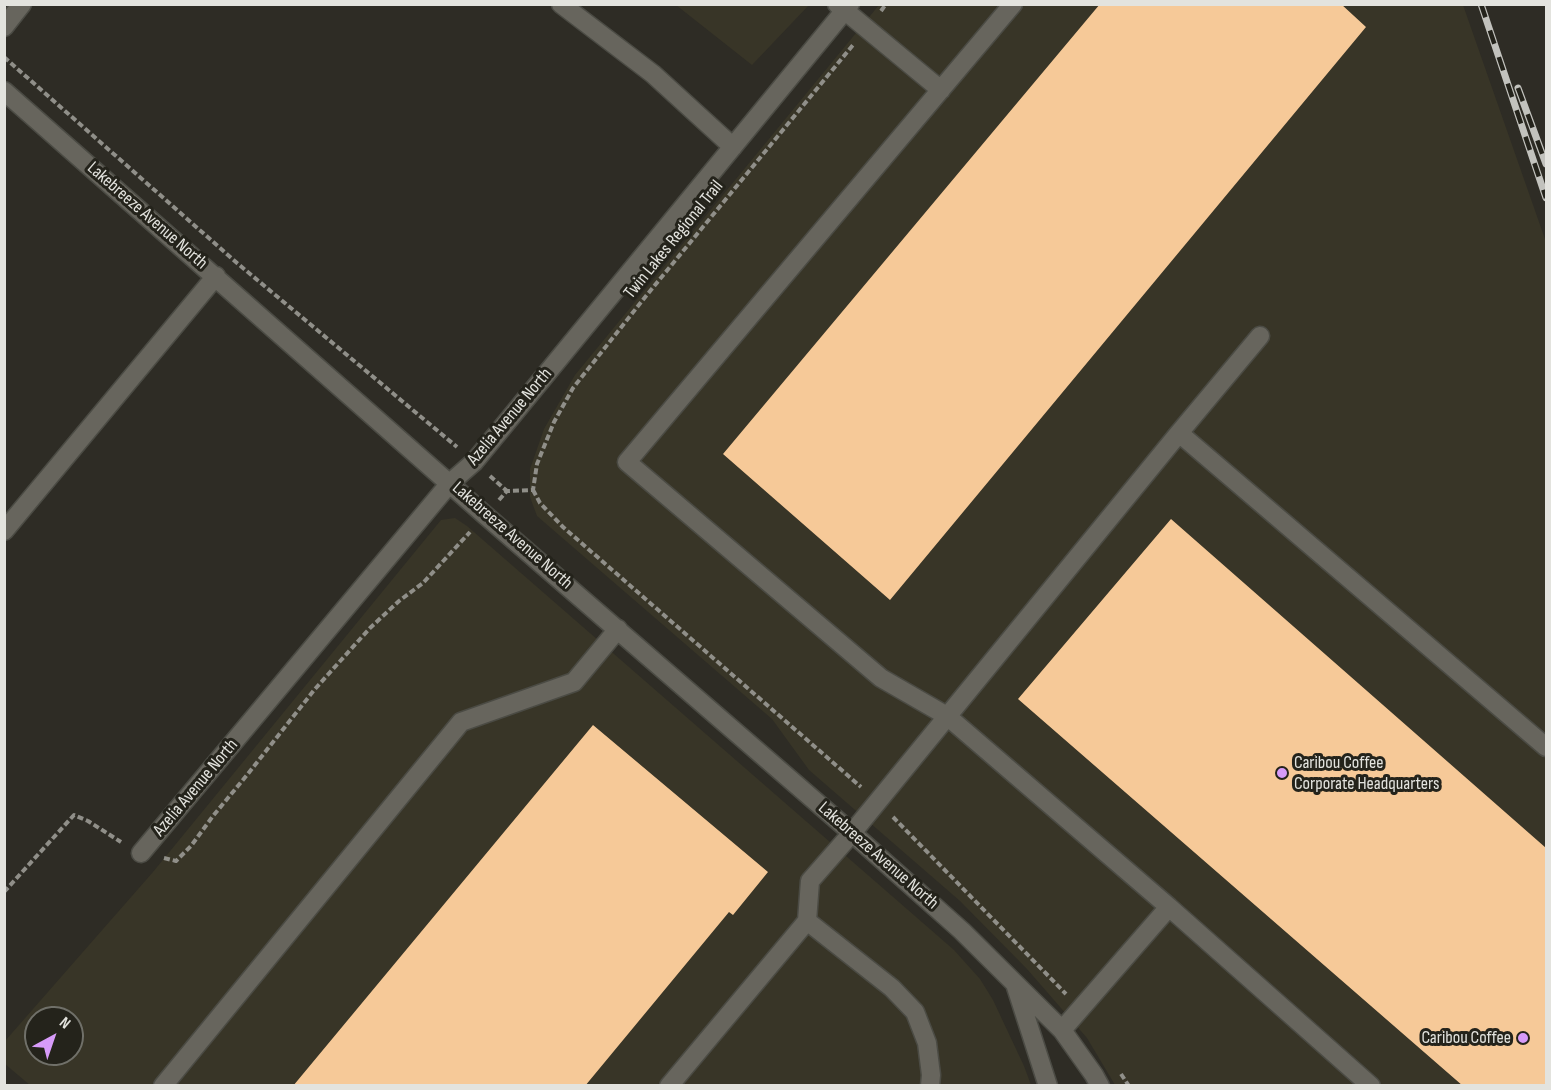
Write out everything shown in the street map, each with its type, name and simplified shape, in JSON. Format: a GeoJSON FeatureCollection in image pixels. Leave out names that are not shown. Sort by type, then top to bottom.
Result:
{"type":"FeatureCollection","features":[{"type":"Feature","properties":{"kind":"street"},"geometry":{"type":"LineString","coordinates":[[4,27],[22,4]]}},
{"type":"Feature","properties":{"kind":"street"},"geometry":{"type":"LineString","coordinates":[[561,4],[653,74],[733,147]]}},
{"type":"Feature","properties":{"kind":"street"},"geometry":{"type":"LineString","coordinates":[[1013,4],[627,462],[881,678],[947,716],[1170,907],[1371,1086]]}},
{"type":"Feature","properties":{"kind":"street"},"geometry":{"type":"LineString","coordinates":[[844,7],[941,90]]}},
{"type":"Feature","properties":{"kind":"street","name":"Azelia Avenue North"},"geometry":{"type":"LineString","coordinates":[[141,853],[450,483],[474,462],[733,147],[844,7]]}},
{"type":"Feature","properties":{"kind":"street","name":"Lakebreeze Avenue North"},"geometry":{"type":"LineString","coordinates":[[4,91],[962,931],[1062,1030],[1095,1075],[1100,1086]]}},
{"type":"Feature","properties":{"kind":"street"},"geometry":{"type":"LineString","coordinates":[[4,531],[216,276]]}},
{"type":"Feature","properties":{"kind":"street"},"geometry":{"type":"LineString","coordinates":[[669,1086],[807,921],[810,881],[852,833],[1260,336]]}},
{"type":"Feature","properties":{"kind":"street"},"geometry":{"type":"LineString","coordinates":[[1179,433],[1546,747]]}},
{"type":"Feature","properties":{"kind":"street"},"geometry":{"type":"LineString","coordinates":[[163,1086],[461,722],[574,682],[618,629]]}},
{"type":"Feature","properties":{"kind":"street"},"geometry":{"type":"LineString","coordinates":[[1062,1030],[1170,907]]}},
{"type":"Feature","properties":{"kind":"street"},"geometry":{"type":"LineString","coordinates":[[807,921],[892,988],[915,1012],[927,1042],[930,1086]]}},
{"type":"Feature","properties":{"kind":"street","name":"Lakebreeze Avenue North"},"geometry":{"type":"LineString","coordinates":[[1016,985],[1048,1086]]}},
{"type":"Feature","properties":{"kind":"path","name":"Twin Lakes Regional Trail"},"geometry":{"type":"LineString","coordinates":[[533,490],[537,464],[554,422],[573,388],[632,312],[886,4]]}},
{"type":"Feature","properties":{"kind":"path"},"geometry":{"type":"LineString","coordinates":[[4,57],[237,263],[507,491],[533,490],[540,503],[563,527],[877,802],[1063,990],[1078,1011]]}},
{"type":"Feature","properties":{"kind":"path"},"geometry":{"type":"LineString","coordinates":[[1116,1067],[1129,1086]]}},
{"type":"Feature","properties":{"kind":"shaded area"},"geometry":{"type":"Polygon","coordinates":[[[676,5],[809,5],[752,65],[676,5]]]}},
{"type":"Feature","properties":{"kind":"shaded area"},"geometry":{"type":"Polygon","coordinates":[[[879,5],[1463,5],[1546,242],[1546,1085],[1115,1085],[1087,1038],[1027,969],[960,901],[809,770],[772,719],[537,516],[530,497],[530,469],[544,429],[575,375],[879,5]]]}},
{"type":"Feature","properties":{"kind":"shaded area"},"geometry":{"type":"Polygon","coordinates":[[[455,518],[467,526],[954,950],[980,979],[993,1000],[1031,1085],[31,1086],[5,1064],[5,1041],[24,1019],[24,1066],[84,1066],[84,1006],[36,1006],[153,872],[441,520],[455,518]]]}},
{"type":"Feature","properties":{"kind":"building"},"geometry":{"type":"Polygon","coordinates":[[[1100,4],[1341,4],[1366,27],[890,600],[723,454],[1100,4]]]}},
{"type":"Feature","properties":{"kind":"building","name":"Caribou Coffee Corporate Headquarters"},"geometry":{"type":"Polygon","coordinates":[[[1171,519],[1546,848],[1546,1086],[1463,1086],[1018,699],[1171,519]]]}},
{"type":"Feature","properties":{"kind":"building"},"geometry":{"type":"Polygon","coordinates":[[[593,725],[768,872],[733,915],[729,912],[585,1086],[293,1086],[593,725]]]}},
{"type":"Feature","properties":{"kind":"railway"},"geometry":{"type":"LineString","coordinates":[[1481,4],[1546,198]]}},
{"type":"Feature","properties":{"kind":"railway"},"geometry":{"type":"LineString","coordinates":[[1518,88],[1546,164]]}},
{"type":"Feature","properties":{"kind":"place","name":"Caribou Coffee Corporate Headquarters"},"geometry":{"type":"Point","coordinates":[1282,773]}},
{"type":"Feature","properties":{"kind":"place","name":"Caribou Coffee"},"geometry":{"type":"Point","coordinates":[1523,1038]}}]}
